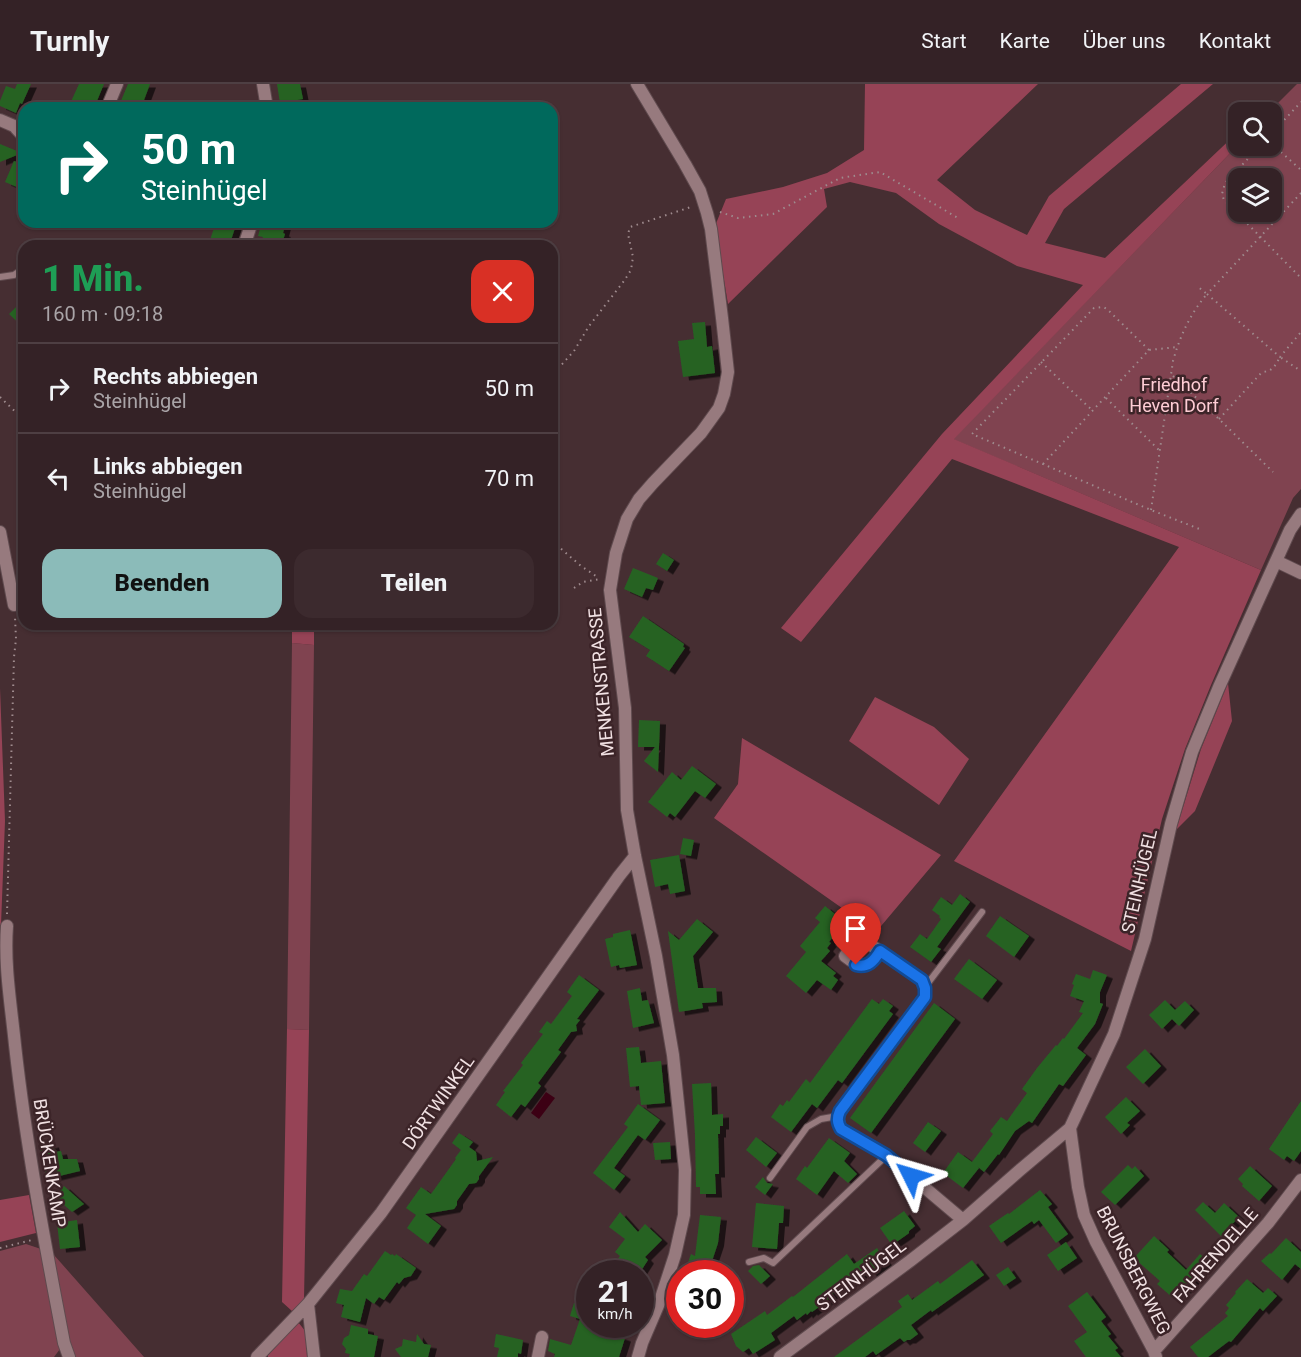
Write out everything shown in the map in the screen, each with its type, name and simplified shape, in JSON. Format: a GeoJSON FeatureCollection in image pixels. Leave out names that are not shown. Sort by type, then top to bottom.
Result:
{"type":"FeatureCollection","features":[{"type":"Feature","properties":{"kind":"street"},"geometry":{"type":"LineString","coordinates":[[110,102],[117,84]]}},
{"type":"Feature","properties":{"kind":"street"},"geometry":{"type":"LineString","coordinates":[[263,84],[266,102]]}},
{"type":"Feature","properties":{"kind":"street","name":"MENKENSTRASSE"},"geometry":{"type":"LineString","coordinates":[[637,84],[685,164],[705,205],[711,229],[728,372],[724,394],[718,408],[701,433],[639,499],[627,519],[616,553],[611,586],[625,708],[626,803],[674,1055],[685,1170],[684,1215],[675,1255],[638,1357]]}},
{"type":"Feature","properties":{"kind":"street"},"geometry":{"type":"LineString","coordinates":[[0,120],[14,126],[18,130]]}},
{"type":"Feature","properties":{"kind":"street","name":"STEINHÜGEL"},"geometry":{"type":"LineString","coordinates":[[780,1357],[963,1220],[1070,1128],[1114,1034],[1145,939],[1171,824],[1192,752],[1290,530],[1301,514]]}},
{"type":"Feature","properties":{"kind":"street"},"geometry":{"type":"LineString","coordinates":[[0,532],[14,605]]}},
{"type":"Feature","properties":{"kind":"street"},"geometry":{"type":"LineString","coordinates":[[1276,561],[1300,570]]}},
{"type":"Feature","properties":{"kind":"street"},"geometry":{"type":"LineString","coordinates":[[14,605],[18,599]]}},
{"type":"Feature","properties":{"kind":"street","name":"DÖRTWINKEL"},"geometry":{"type":"LineString","coordinates":[[257,1357],[308,1305],[381,1213],[635,856]]}},
{"type":"Feature","properties":{"kind":"street","name":"BRÜCKENKAMP"},"geometry":{"type":"LineString","coordinates":[[4,934],[4,970],[27,1135],[43,1237],[64,1343],[69,1357]]}},
{"type":"Feature","properties":{"kind":"street"},"geometry":{"type":"LineString","coordinates":[[880,951],[922,980],[925,997],[840,1111],[838,1123],[841,1129],[886,1155],[963,1220]]}},
{"type":"Feature","properties":{"kind":"street","name":"BRUNSBERGWEG"},"geometry":{"type":"LineString","coordinates":[[1070,1128],[1084,1215],[1155,1354]]}},
{"type":"Feature","properties":{"kind":"street","name":"FAHRENDELLE"},"geometry":{"type":"LineString","coordinates":[[1155,1354],[1268,1223],[1301,1180]]}},
{"type":"Feature","properties":{"kind":"street"},"geometry":{"type":"LineString","coordinates":[[308,1305],[314,1357]]}},
{"type":"Feature","properties":{"kind":"street"},"geometry":{"type":"LineString","coordinates":[[538,1357],[542,1337]]}},
{"type":"Feature","properties":{"kind":"lane"},"geometry":{"type":"LineString","coordinates":[[0,277],[18,272]]}},
{"type":"Feature","properties":{"kind":"lane"},"geometry":{"type":"LineString","coordinates":[[925,988],[982,912]]}},
{"type":"Feature","properties":{"kind":"lane"},"geometry":{"type":"LineString","coordinates":[[770,1178],[807,1127],[820,1119],[838,1116]]}},
{"type":"Feature","properties":{"kind":"lane"},"geometry":{"type":"LineString","coordinates":[[749,1262],[764,1258],[773,1263],[886,1155]]}},
{"type":"Feature","properties":{"kind":"path"},"geometry":{"type":"LineString","coordinates":[[1282,122],[1301,102]]}},
{"type":"Feature","properties":{"kind":"path"},"geometry":{"type":"LineString","coordinates":[[1282,153],[1301,170]]}},
{"type":"Feature","properties":{"kind":"path"},"geometry":{"type":"LineString","coordinates":[[1251,156],[1222,187],[1224,200],[1301,278]]}},
{"type":"Feature","properties":{"kind":"path"},"geometry":{"type":"LineString","coordinates":[[558,368],[631,270],[633,257],[628,234],[630,227],[705,205],[738,218],[773,214],[840,178],[880,172],[958,218]]}},
{"type":"Feature","properties":{"kind":"path"},"geometry":{"type":"LineString","coordinates":[[1151,510],[1177,347],[1188,320],[1196,306],[1301,193]]}},
{"type":"Feature","properties":{"kind":"path"},"geometry":{"type":"LineString","coordinates":[[1197,286],[1280,357],[1301,371]]}},
{"type":"Feature","properties":{"kind":"path"},"geometry":{"type":"LineString","coordinates":[[1149,350],[1107,309],[1098,307],[1090,311],[972,434],[1202,530]]}},
{"type":"Feature","properties":{"kind":"path"},"geometry":{"type":"LineString","coordinates":[[1219,419],[1262,372],[1274,367],[1301,332]]}},
{"type":"Feature","properties":{"kind":"path"},"geometry":{"type":"LineString","coordinates":[[1043,464],[1149,350],[1177,347]]}},
{"type":"Feature","properties":{"kind":"path"},"geometry":{"type":"LineString","coordinates":[[1041,362],[1093,411]]}},
{"type":"Feature","properties":{"kind":"path"},"geometry":{"type":"LineString","coordinates":[[1172,375],[1272,471]]}},
{"type":"Feature","properties":{"kind":"path"},"geometry":{"type":"LineString","coordinates":[[1106,397],[1160,451]]}},
{"type":"Feature","properties":{"kind":"path"},"geometry":{"type":"LineString","coordinates":[[0,398],[18,414]]}},
{"type":"Feature","properties":{"kind":"path"},"geometry":{"type":"LineString","coordinates":[[558,546],[581,566],[611,586]]}},
{"type":"Feature","properties":{"kind":"path"},"geometry":{"type":"LineString","coordinates":[[574,588],[583,582],[600,579]]}},
{"type":"Feature","properties":{"kind":"path"},"geometry":{"type":"LineString","coordinates":[[4,934],[16,639],[14,605]]}},
{"type":"Feature","properties":{"kind":"path"},"geometry":{"type":"LineString","coordinates":[[0,1248],[43,1237]]}},
{"type":"Feature","properties":{"kind":"green space","name":"Friedhof Heven Dorf"},"geometry":{"type":"Polygon","coordinates":[[[1297,84],[1301,84],[1301,489],[1293,498],[1261,570],[953,439],[1228,155],[1282,156],[1282,102],[1279,102],[1297,84]]]}},
{"type":"Feature","properties":{"kind":"green space"},"geometry":{"type":"Polygon","coordinates":[[[292,643],[314,645],[309,1030],[287,1029],[292,643]]]}},
{"type":"Feature","properties":{"kind":"green space"},"geometry":{"type":"Polygon","coordinates":[[[26,1244],[41,1249],[60,1349],[54,1357],[0,1357],[0,1251],[26,1244]]]}},
{"type":"Feature","properties":{"kind":"green space"},"geometry":{"type":"Polygon","coordinates":[[[54,1255],[144,1357],[75,1357],[67,1337],[54,1255]]]}},
{"type":"Feature","properties":{"kind":"shaded area"},"geometry":{"type":"Polygon","coordinates":[[[865,84],[1038,84],[937,180],[975,210],[1027,235],[1049,196],[1181,84],[1213,84],[1064,209],[1045,243],[1105,258],[1228,141],[1228,155],[954,439],[1261,570],[1185,749],[1162,819],[1131,951],[954,861],[1179,547],[952,459],[801,642],[781,628],[942,434],[1083,285],[1017,266],[939,224],[896,193],[850,182],[824,189],[827,207],[728,304],[715,226],[726,199],[783,187],[827,173],[864,150],[865,84]]]}},
{"type":"Feature","properties":{"kind":"shaded area"},"geometry":{"type":"Polygon","coordinates":[[[292,630],[314,630],[314,645],[292,643],[292,630]]]}},
{"type":"Feature","properties":{"kind":"shaded area"},"geometry":{"type":"Polygon","coordinates":[[[1228,683],[1232,721],[1195,811],[1176,830],[1201,749],[1228,683]]]}},
{"type":"Feature","properties":{"kind":"shaded area"},"geometry":{"type":"Polygon","coordinates":[[[0,688],[5,821],[1,925],[0,925],[0,688]]]}},
{"type":"Feature","properties":{"kind":"shaded area"},"geometry":{"type":"Polygon","coordinates":[[[875,697],[934,727],[969,759],[939,805],[849,741],[875,697]]]}},
{"type":"Feature","properties":{"kind":"shaded area"},"geometry":{"type":"Polygon","coordinates":[[[742,738],[941,855],[876,932],[714,818],[738,784],[742,738]]]}},
{"type":"Feature","properties":{"kind":"shaded area"},"geometry":{"type":"Polygon","coordinates":[[[287,1029],[309,1030],[304,1300],[292,1311],[282,1302],[287,1029]]]}},
{"type":"Feature","properties":{"kind":"shaded area"},"geometry":{"type":"Polygon","coordinates":[[[546,1092],[555,1098],[539,1119],[531,1113],[546,1092]]]}},
{"type":"Feature","properties":{"kind":"shaded area"},"geometry":{"type":"Polygon","coordinates":[[[29,1195],[36,1233],[0,1242],[0,1200],[29,1195]]]}},
{"type":"Feature","properties":{"kind":"shaded area"},"geometry":{"type":"Polygon","coordinates":[[[298,1322],[306,1332],[307,1357],[268,1357],[268,1355],[298,1322]]]}},
{"type":"Feature","properties":{"kind":"building"},"geometry":{"type":"Polygon","coordinates":[[[17,84],[31,84],[23,102],[18,102],[16,113],[0,106],[6,86],[15,89],[17,84]]]}},
{"type":"Feature","properties":{"kind":"building"},"geometry":{"type":"Polygon","coordinates":[[[79,84],[104,84],[96,102],[71,102],[79,84]]]}},
{"type":"Feature","properties":{"kind":"building"},"geometry":{"type":"Polygon","coordinates":[[[128,84],[150,84],[143,102],[120,102],[128,84]]]}},
{"type":"Feature","properties":{"kind":"building"},"geometry":{"type":"Polygon","coordinates":[[[277,84],[300,84],[303,99],[280,102],[277,84]]]}},
{"type":"Feature","properties":{"kind":"building"},"geometry":{"type":"Polygon","coordinates":[[[0,144],[18,151],[18,155],[0,162],[0,144]]]}},
{"type":"Feature","properties":{"kind":"building"},"geometry":{"type":"Polygon","coordinates":[[[14,161],[18,163],[18,187],[5,182],[14,161]]]}},
{"type":"Feature","properties":{"kind":"building"},"geometry":{"type":"Polygon","coordinates":[[[214,228],[235,228],[231,240],[210,240],[214,228]]]}},
{"type":"Feature","properties":{"kind":"building"},"geometry":{"type":"Polygon","coordinates":[[[260,228],[284,228],[283,240],[262,240],[263,237],[258,236],[260,228]]]}},
{"type":"Feature","properties":{"kind":"building"},"geometry":{"type":"Polygon","coordinates":[[[18,305],[18,322],[9,314],[18,305]]]}},
{"type":"Feature","properties":{"kind":"building"},"geometry":{"type":"Polygon","coordinates":[[[705,322],[707,347],[712,346],[715,373],[683,377],[678,341],[694,339],[692,323],[705,322]]]}},
{"type":"Feature","properties":{"kind":"building"},"geometry":{"type":"Polygon","coordinates":[[[663,553],[674,560],[667,571],[656,564],[663,553]]]}},
{"type":"Feature","properties":{"kind":"building"},"geometry":{"type":"Polygon","coordinates":[[[633,568],[658,578],[653,590],[646,588],[642,597],[624,589],[633,568]]]}},
{"type":"Feature","properties":{"kind":"building"},"geometry":{"type":"Polygon","coordinates":[[[643,616],[684,644],[685,648],[669,671],[646,656],[650,650],[629,637],[643,616]]]}},
{"type":"Feature","properties":{"kind":"building"},"geometry":{"type":"Polygon","coordinates":[[[639,720],[660,721],[658,772],[644,761],[655,747],[638,747],[639,720]]]}},
{"type":"Feature","properties":{"kind":"building"},"geometry":{"type":"Polygon","coordinates":[[[692,766],[716,784],[705,798],[695,791],[675,817],[670,813],[667,817],[648,802],[672,772],[681,780],[692,766]]]}},
{"type":"Feature","properties":{"kind":"building"},"geometry":{"type":"Polygon","coordinates":[[[683,838],[694,840],[691,856],[680,854],[683,838]]]}},
{"type":"Feature","properties":{"kind":"building"},"geometry":{"type":"Polygon","coordinates":[[[679,855],[685,891],[670,894],[668,884],[655,887],[650,860],[679,855]]]}},
{"type":"Feature","properties":{"kind":"building"},"geometry":{"type":"Polygon","coordinates":[[[960,894],[970,902],[937,947],[941,949],[931,962],[910,947],[920,934],[927,939],[941,919],[932,910],[941,897],[952,905],[960,894]]]}},
{"type":"Feature","properties":{"kind":"building"},"geometry":{"type":"Polygon","coordinates":[[[825,906],[835,914],[839,909],[849,917],[829,942],[831,943],[827,948],[830,951],[821,961],[836,973],[833,976],[838,980],[831,990],[817,980],[806,993],[786,976],[806,952],[800,946],[820,922],[815,918],[825,906]]]}},
{"type":"Feature","properties":{"kind":"building"},"geometry":{"type":"Polygon","coordinates":[[[1000,916],[1029,936],[1014,957],[986,936],[1000,916]]]}},
{"type":"Feature","properties":{"kind":"building"},"geometry":{"type":"Polygon","coordinates":[[[697,919],[713,932],[693,956],[698,988],[716,988],[717,1002],[702,1003],[703,1008],[679,1012],[668,931],[679,940],[697,919]]]}},
{"type":"Feature","properties":{"kind":"building"},"geometry":{"type":"Polygon","coordinates":[[[630,930],[637,965],[611,967],[605,939],[613,937],[613,934],[630,930]]]}},
{"type":"Feature","properties":{"kind":"building"},"geometry":{"type":"Polygon","coordinates":[[[969,959],[997,980],[982,999],[954,979],[969,959]]]}},
{"type":"Feature","properties":{"kind":"building"},"geometry":{"type":"Polygon","coordinates":[[[1093,970],[1107,975],[1100,992],[1100,1003],[1103,1004],[1095,1024],[1077,1048],[1086,1055],[1063,1086],[1059,1084],[1032,1123],[1029,1121],[1015,1131],[984,1172],[977,1166],[979,1168],[963,1188],[943,1173],[958,1152],[972,1162],[993,1134],[990,1131],[1001,1117],[1007,1121],[1027,1093],[1022,1089],[1083,1013],[1079,1012],[1084,1001],[1070,996],[1076,974],[1090,979],[1093,970]]]}},
{"type":"Feature","properties":{"kind":"building"},"geometry":{"type":"Polygon","coordinates":[[[579,975],[599,990],[577,1019],[580,1020],[576,1025],[577,1031],[571,1032],[558,1050],[561,1052],[538,1083],[541,1086],[525,1107],[521,1104],[511,1117],[496,1105],[505,1092],[503,1091],[523,1065],[521,1063],[543,1034],[539,1032],[547,1021],[551,1024],[572,996],[567,992],[579,975]]]}},
{"type":"Feature","properties":{"kind":"building"},"geometry":{"type":"Polygon","coordinates":[[[640,988],[642,1001],[648,1000],[654,1023],[633,1028],[627,991],[640,988]]]}},
{"type":"Feature","properties":{"kind":"building"},"geometry":{"type":"Polygon","coordinates":[[[872,999],[879,1004],[883,999],[893,1006],[889,1011],[893,1014],[842,1083],[838,1080],[817,1108],[812,1104],[791,1132],[771,1117],[780,1104],[783,1106],[787,1100],[789,1102],[806,1079],[810,1083],[872,999]]]}},
{"type":"Feature","properties":{"kind":"building"},"geometry":{"type":"Polygon","coordinates":[[[1165,1000],[1175,1010],[1185,1001],[1194,1010],[1179,1026],[1172,1019],[1162,1029],[1149,1015],[1165,1000]]]}},
{"type":"Feature","properties":{"kind":"building"},"geometry":{"type":"Polygon","coordinates":[[[934,1003],[955,1019],[871,1133],[850,1118],[934,1003]]]}},
{"type":"Feature","properties":{"kind":"building"},"geometry":{"type":"Polygon","coordinates":[[[639,1047],[641,1063],[661,1061],[665,1103],[641,1105],[639,1086],[630,1087],[626,1048],[639,1047]]]}},
{"type":"Feature","properties":{"kind":"building"},"geometry":{"type":"Polygon","coordinates":[[[1145,1049],[1161,1066],[1143,1084],[1126,1067],[1145,1049]]]}},
{"type":"Feature","properties":{"kind":"building"},"geometry":{"type":"Polygon","coordinates":[[[711,1083],[712,1115],[723,1114],[723,1126],[720,1126],[720,1134],[718,1134],[719,1174],[715,1174],[716,1194],[700,1194],[700,1187],[696,1187],[692,1084],[711,1083]]]}},
{"type":"Feature","properties":{"kind":"building"},"geometry":{"type":"Polygon","coordinates":[[[1126,1097],[1140,1111],[1127,1123],[1130,1125],[1121,1134],[1105,1117],[1126,1097]]]}},
{"type":"Feature","properties":{"kind":"building"},"geometry":{"type":"Polygon","coordinates":[[[1301,1101],[1301,1151],[1294,1161],[1287,1156],[1284,1160],[1269,1149],[1301,1101]]]}},
{"type":"Feature","properties":{"kind":"building"},"geometry":{"type":"Polygon","coordinates":[[[638,1104],[660,1120],[645,1140],[638,1135],[614,1168],[625,1176],[614,1190],[593,1173],[628,1127],[624,1124],[638,1104]]]}},
{"type":"Feature","properties":{"kind":"building"},"geometry":{"type":"Polygon","coordinates":[[[928,1122],[941,1131],[925,1152],[913,1143],[928,1122]]]}},
{"type":"Feature","properties":{"kind":"building"},"geometry":{"type":"Polygon","coordinates":[[[459,1133],[473,1142],[469,1147],[476,1152],[477,1161],[493,1157],[476,1183],[469,1184],[454,1209],[425,1214],[441,1226],[428,1244],[407,1228],[416,1215],[406,1208],[421,1187],[431,1194],[456,1159],[461,1150],[452,1143],[459,1133]]]}},
{"type":"Feature","properties":{"kind":"building"},"geometry":{"type":"Polygon","coordinates":[[[756,1137],[777,1153],[766,1167],[746,1150],[756,1137]]]}},
{"type":"Feature","properties":{"kind":"building"},"geometry":{"type":"Polygon","coordinates":[[[829,1138],[850,1153],[844,1161],[857,1174],[848,1183],[834,1171],[817,1195],[796,1179],[829,1138]]]}},
{"type":"Feature","properties":{"kind":"building"},"geometry":{"type":"Polygon","coordinates":[[[670,1142],[671,1159],[655,1160],[653,1143],[670,1142]]]}},
{"type":"Feature","properties":{"kind":"building"},"geometry":{"type":"Polygon","coordinates":[[[53,1144],[55,1152],[61,1151],[63,1159],[77,1159],[80,1171],[47,1179],[40,1147],[53,1144]]]}},
{"type":"Feature","properties":{"kind":"building"},"geometry":{"type":"Polygon","coordinates":[[[1128,1165],[1132,1169],[1135,1166],[1144,1176],[1115,1205],[1101,1192],[1128,1165]]]}},
{"type":"Feature","properties":{"kind":"building"},"geometry":{"type":"Polygon","coordinates":[[[1250,1166],[1272,1186],[1259,1201],[1242,1186],[1243,1184],[1238,1179],[1250,1166]]]}},
{"type":"Feature","properties":{"kind":"building"},"geometry":{"type":"Polygon","coordinates":[[[763,1177],[767,1183],[773,1184],[765,1195],[755,1187],[763,1177]]]}},
{"type":"Feature","properties":{"kind":"building"},"geometry":{"type":"Polygon","coordinates":[[[64,1186],[84,1204],[72,1212],[55,1197],[64,1186]]]}},
{"type":"Feature","properties":{"kind":"building"},"geometry":{"type":"Polygon","coordinates":[[[1040,1190],[1052,1204],[1048,1207],[1068,1234],[1056,1243],[1039,1220],[1034,1224],[1032,1221],[1001,1243],[989,1226],[1040,1190]]]}},
{"type":"Feature","properties":{"kind":"building"},"geometry":{"type":"Polygon","coordinates":[[[1203,1202],[1215,1213],[1224,1203],[1239,1217],[1221,1236],[1195,1210],[1203,1202]]]}},
{"type":"Feature","properties":{"kind":"building"},"geometry":{"type":"Polygon","coordinates":[[[756,1203],[784,1206],[783,1223],[779,1223],[777,1249],[752,1247],[756,1203]]]}},
{"type":"Feature","properties":{"kind":"building"},"geometry":{"type":"Polygon","coordinates":[[[904,1211],[915,1226],[892,1245],[880,1228],[904,1211]]]}},
{"type":"Feature","properties":{"kind":"building"},"geometry":{"type":"Polygon","coordinates":[[[620,1212],[638,1232],[645,1224],[662,1240],[645,1257],[648,1260],[617,1260],[620,1256],[615,1252],[625,1239],[609,1227],[620,1212]]]}},
{"type":"Feature","properties":{"kind":"building"},"geometry":{"type":"Polygon","coordinates":[[[700,1215],[721,1217],[718,1243],[712,1260],[689,1260],[691,1254],[695,1256],[700,1215]]]}},
{"type":"Feature","properties":{"kind":"building"},"geometry":{"type":"Polygon","coordinates":[[[77,1220],[80,1247],[60,1249],[57,1223],[77,1220]]]}},
{"type":"Feature","properties":{"kind":"building"},"geometry":{"type":"Polygon","coordinates":[[[1154,1236],[1186,1270],[1200,1254],[1209,1262],[1185,1290],[1182,1288],[1173,1298],[1157,1284],[1160,1281],[1134,1258],[1154,1236]]]}},
{"type":"Feature","properties":{"kind":"building"},"geometry":{"type":"Polygon","coordinates":[[[1286,1238],[1301,1252],[1301,1269],[1295,1264],[1282,1280],[1261,1261],[1286,1238]]]}},
{"type":"Feature","properties":{"kind":"building"},"geometry":{"type":"Polygon","coordinates":[[[1066,1242],[1077,1258],[1058,1271],[1047,1255],[1066,1242]]]}},
{"type":"Feature","properties":{"kind":"building"},"geometry":{"type":"Polygon","coordinates":[[[877,1248],[886,1262],[871,1273],[868,1269],[843,1289],[840,1285],[826,1302],[807,1315],[806,1313],[797,1320],[794,1316],[771,1333],[775,1340],[753,1354],[749,1348],[743,1352],[736,1346],[733,1338],[744,1338],[744,1325],[765,1311],[767,1315],[847,1254],[854,1264],[877,1248]]]}},
{"type":"Feature","properties":{"kind":"building"},"geometry":{"type":"Polygon","coordinates":[[[385,1251],[391,1255],[396,1254],[416,1268],[411,1276],[404,1278],[399,1284],[397,1282],[384,1300],[379,1297],[374,1304],[366,1298],[360,1322],[341,1317],[344,1305],[336,1303],[340,1289],[352,1291],[364,1274],[367,1276],[385,1251]]]}},
{"type":"Feature","properties":{"kind":"building"},"geometry":{"type":"Polygon","coordinates":[[[972,1260],[984,1275],[911,1325],[918,1334],[910,1340],[904,1342],[900,1338],[876,1355],[873,1351],[865,1357],[834,1357],[902,1307],[898,1301],[908,1294],[912,1300],[938,1281],[940,1284],[972,1260]]]}},
{"type":"Feature","properties":{"kind":"building"},"geometry":{"type":"Polygon","coordinates":[[[759,1265],[770,1276],[761,1284],[748,1271],[753,1266],[759,1265]]]}},
{"type":"Feature","properties":{"kind":"building"},"geometry":{"type":"Polygon","coordinates":[[[1008,1267],[1016,1278],[1004,1286],[996,1275],[1008,1267]]]}},
{"type":"Feature","properties":{"kind":"building"},"geometry":{"type":"Polygon","coordinates":[[[1247,1279],[1263,1293],[1268,1288],[1277,1296],[1263,1311],[1260,1308],[1231,1342],[1229,1341],[1208,1357],[1198,1357],[1190,1347],[1228,1316],[1225,1313],[1229,1308],[1226,1305],[1247,1279]]]}},
{"type":"Feature","properties":{"kind":"building"},"geometry":{"type":"Polygon","coordinates":[[[1087,1292],[1106,1317],[1101,1321],[1111,1334],[1108,1336],[1118,1348],[1115,1350],[1121,1357],[1086,1357],[1074,1341],[1087,1332],[1068,1306],[1087,1292]]]}},
{"type":"Feature","properties":{"kind":"building"},"geometry":{"type":"Polygon","coordinates":[[[574,1303],[576,1304],[576,1318],[570,1316],[574,1303]]]}},
{"type":"Feature","properties":{"kind":"building"},"geometry":{"type":"Polygon","coordinates":[[[351,1325],[368,1329],[368,1334],[378,1336],[374,1357],[349,1357],[350,1354],[345,1353],[346,1349],[342,1344],[344,1338],[349,1335],[351,1325]]]}},
{"type":"Feature","properties":{"kind":"building"},"geometry":{"type":"Polygon","coordinates":[[[576,1331],[576,1338],[625,1338],[619,1357],[554,1357],[555,1354],[548,1351],[550,1339],[571,1345],[576,1331]]]}},
{"type":"Feature","properties":{"kind":"building"},"geometry":{"type":"Polygon","coordinates":[[[417,1334],[424,1344],[431,1345],[428,1357],[401,1357],[395,1349],[402,1346],[403,1339],[416,1342],[417,1334]]]}},
{"type":"Feature","properties":{"kind":"building"},"geometry":{"type":"Polygon","coordinates":[[[496,1334],[523,1340],[521,1354],[518,1353],[518,1357],[497,1357],[499,1348],[494,1347],[496,1334]]]}},
{"type":"Feature","properties":{"kind":"route"},"geometry":{"type":"LineString","coordinates":[[856,965],[862,966],[870,963],[880,951],[922,980],[925,988],[925,997],[838,1116],[841,1129],[886,1155],[911,1176]]}}]}
